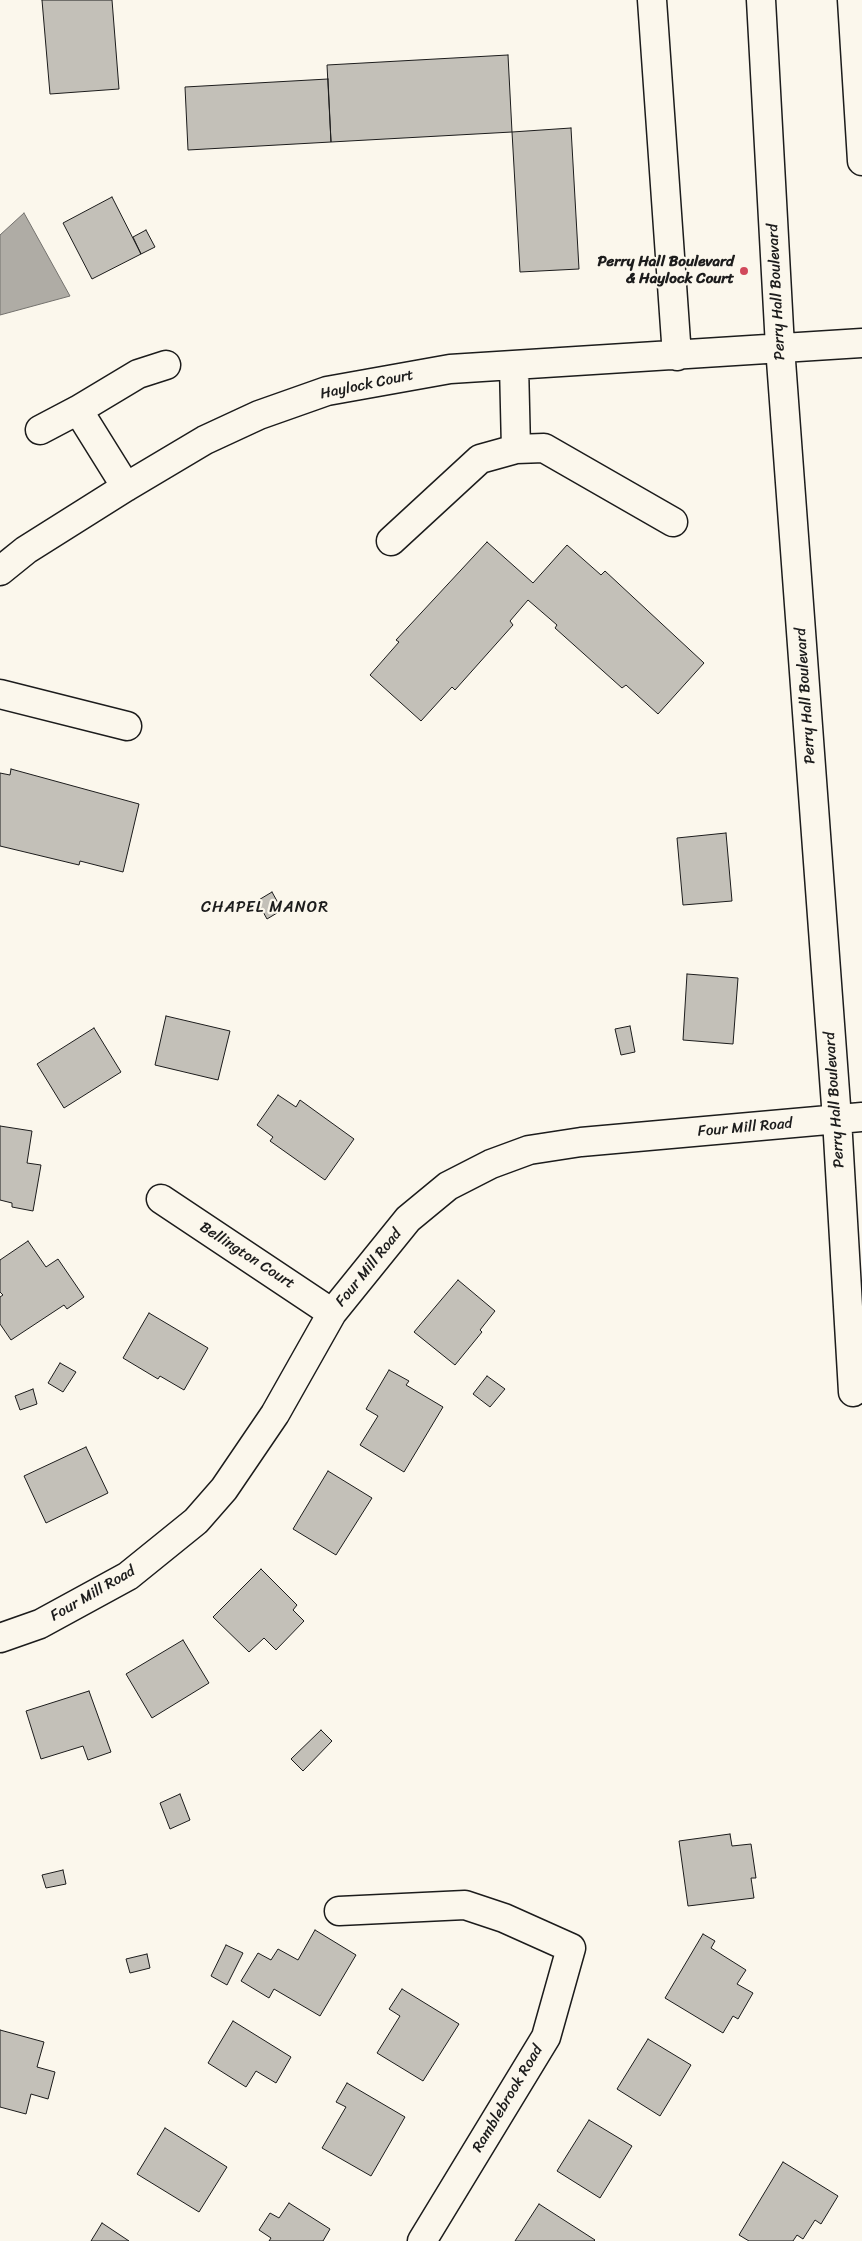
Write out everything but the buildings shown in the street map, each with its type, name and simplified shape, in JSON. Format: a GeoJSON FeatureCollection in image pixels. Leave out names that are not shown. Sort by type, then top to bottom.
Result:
{"type":"FeatureCollection","features":[{"type":"Feature","properties":{"kind":"street"},"geometry":{"type":"LineString","coordinates":[[652,0],[677,356]]}},
{"type":"Feature","properties":{"kind":"street","name":"Perry Hall Boulevard"},"geometry":{"type":"LineString","coordinates":[[760,0],[780,347],[849,1118],[853,1392]]}},
{"type":"Feature","properties":{"kind":"street"},"geometry":{"type":"LineString","coordinates":[[852,0],[862,161]]}},
{"type":"Feature","properties":{"kind":"street","name":"Haylock Court"},"geometry":{"type":"LineString","coordinates":[[0,571],[26,550],[126,486],[206,440],[241,423],[327,391],[450,369],[862,343]]}},
{"type":"Feature","properties":{"kind":"street"},"geometry":{"type":"LineString","coordinates":[[40,430],[138,374],[166,365]]}},
{"type":"Feature","properties":{"kind":"street"},"geometry":{"type":"LineString","coordinates":[[514,365],[516,449]]}},
{"type":"Feature","properties":{"kind":"street"},"geometry":{"type":"LineString","coordinates":[[78,410],[126,486]]}},
{"type":"Feature","properties":{"kind":"street"},"geometry":{"type":"LineString","coordinates":[[391,541],[480,459],[516,449],[544,448],[673,522]]}},
{"type":"Feature","properties":{"kind":"street"},"geometry":{"type":"LineString","coordinates":[[0,694],[126,726]]}},
{"type":"Feature","properties":{"kind":"street","name":"Four Mill Road"},"geometry":{"type":"LineString","coordinates":[[0,1638],[40,1624],[128,1576],[196,1521],[224,1489],[275,1414],[332,1313],[408,1219],[448,1186],[491,1164],[529,1150],[581,1142],[849,1118]]}},
{"type":"Feature","properties":{"kind":"street","name":"Bellington Court"},"geometry":{"type":"LineString","coordinates":[[161,1199],[332,1313]]}},
{"type":"Feature","properties":{"kind":"street","name":"Ramblebrook Road"},"geometry":{"type":"LineString","coordinates":[[339,1911],[465,1905],[504,1918],[571,1948],[546,2037],[422,2241]]}},
{"type":"Feature","properties":{"kind":"shaded area"},"geometry":{"type":"Polygon","coordinates":[[[24,213],[70,296],[0,315],[0,235],[24,213]]]}},
{"type":"Feature","properties":{"kind":"place","name":"Perry Hall Boulevard & Haylock Court"},"geometry":{"type":"Point","coordinates":[744,271]}},
{"type":"Feature","properties":{"kind":"district","name":"CHAPEL MANOR"},"geometry":{"type":"Point","coordinates":[265,908]}}]}
